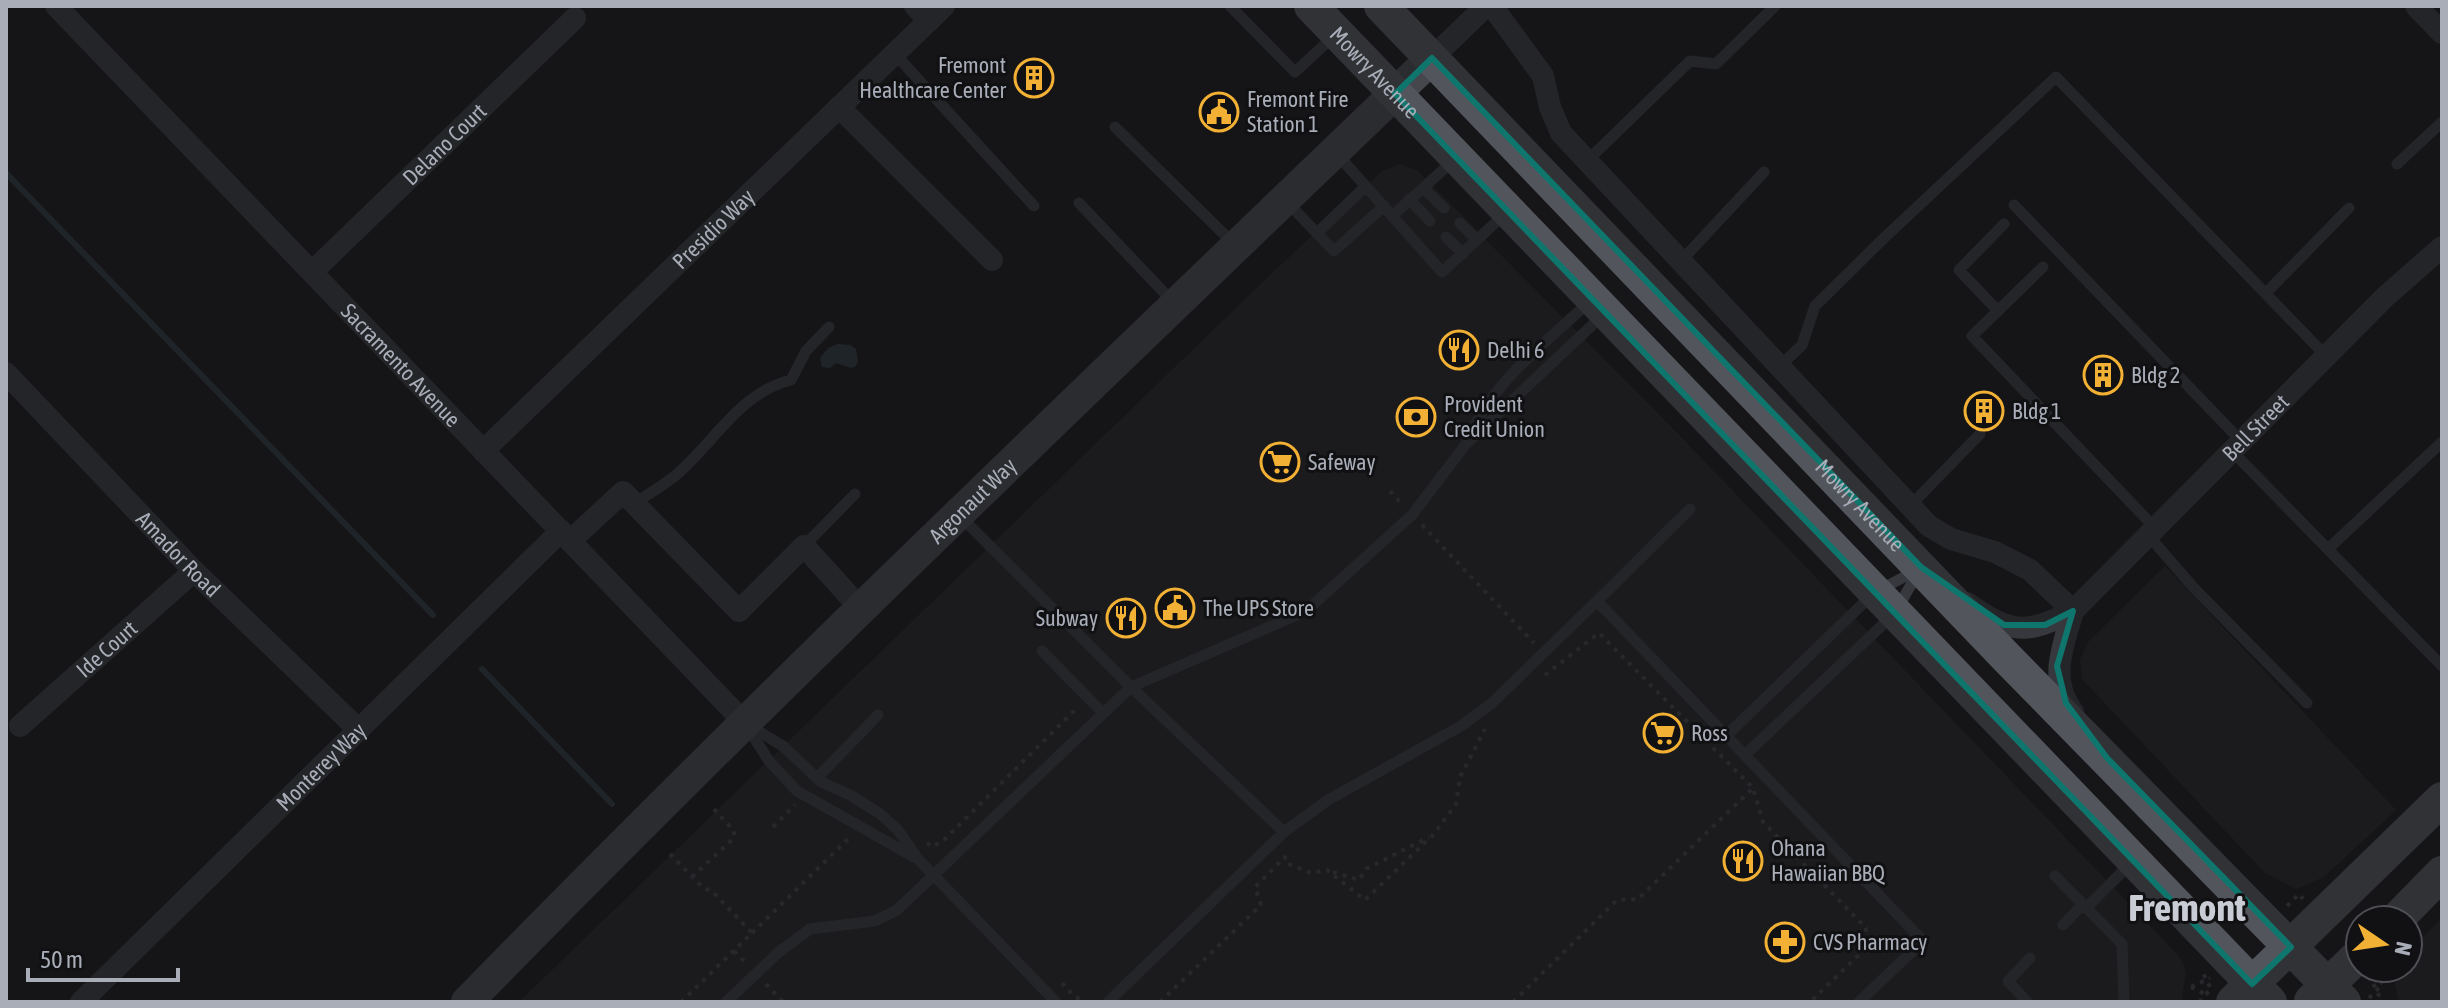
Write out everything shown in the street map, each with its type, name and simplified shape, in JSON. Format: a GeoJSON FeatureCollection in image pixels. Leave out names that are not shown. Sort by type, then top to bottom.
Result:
{"type":"FeatureCollection","features":[{"type":"Feature","properties":{"kind":"main road","name":"Mowry Avenue"},"geometry":{"type":"LineString","coordinates":[[1311,6],[2132,862],[2234,993]]}},
{"type":"Feature","properties":{"kind":"main road","name":"Mowry Avenue"},"geometry":{"type":"LineString","coordinates":[[1381,6],[2007,658],[2338,997]]}},
{"type":"Feature","properties":{"kind":"main road"},"geometry":{"type":"LineString","coordinates":[[2234,993],[2291,947],[2442,799]]}},
{"type":"Feature","properties":{"kind":"main road"},"geometry":{"type":"LineString","coordinates":[[2412,904],[2442,874]]}},
{"type":"Feature","properties":{"kind":"street","name":"Sacramento Avenue"},"geometry":{"type":"LineString","coordinates":[[56,6],[745,723]]}},
{"type":"Feature","properties":{"kind":"street","name":"Argonaut Way"},"geometry":{"type":"LineString","coordinates":[[467,1002],[596,869],[745,723],[1489,6]]}},
{"type":"Feature","properties":{"kind":"street","name":"Mowry Avenue"},"geometry":{"type":"LineString","coordinates":[[1489,6],[1543,76],[1550,107],[1561,133],[1929,526],[1951,539],[1995,552],[2030,570],[2073,611]]}},
{"type":"Feature","properties":{"kind":"street"},"geometry":{"type":"LineString","coordinates":[[2416,6],[2442,33]]}},
{"type":"Feature","properties":{"kind":"street","name":"Presidio Way"},"geometry":{"type":"LineString","coordinates":[[483,451],[895,54],[929,11]]}},
{"type":"Feature","properties":{"kind":"street","name":"Delano Court"},"geometry":{"type":"LineString","coordinates":[[312,272],[575,18]]}},
{"type":"Feature","properties":{"kind":"street"},"geometry":{"type":"LineString","coordinates":[[839,107],[992,260]]}},
{"type":"Feature","properties":{"kind":"street","name":"Bell Street"},"geometry":{"type":"LineString","coordinates":[[1921,567],[1950,592],[2004,625],[2022,630],[2045,625],[2073,611],[2385,297],[2442,247]]}},
{"type":"Feature","properties":{"kind":"street","name":"Amador Road"},"geometry":{"type":"LineString","coordinates":[[6,373],[194,571],[359,730]]}},
{"type":"Feature","properties":{"kind":"street","name":"Monterey Way"},"geometry":{"type":"LineString","coordinates":[[81,1002],[359,730],[566,536],[623,492],[634,504]]}},
{"type":"Feature","properties":{"kind":"street"},"geometry":{"type":"LineString","coordinates":[[634,504],[739,611],[804,546],[862,610]]}},
{"type":"Feature","properties":{"kind":"street","name":"Ide Court"},"geometry":{"type":"LineString","coordinates":[[20,726],[194,571]]}},
{"type":"Feature","properties":{"kind":"street","name":"Bell Street"},"geometry":{"type":"LineString","coordinates":[[2073,611],[2057,666],[2059,685],[2066,703],[2107,758]]}},
{"type":"Feature","properties":{"kind":"lane"},"geometry":{"type":"LineString","coordinates":[[1230,6],[1295,72],[1337,33]]}},
{"type":"Feature","properties":{"kind":"lane"},"geometry":{"type":"LineString","coordinates":[[1587,161],[1690,61],[1716,64],[1775,6]]}},
{"type":"Feature","properties":{"kind":"lane"},"geometry":{"type":"LineString","coordinates":[[895,54],[1034,206]]}},
{"type":"Feature","properties":{"kind":"lane"},"geometry":{"type":"LineString","coordinates":[[1780,366],[1802,345],[1815,306],[2056,77],[2326,356]]}},
{"type":"Feature","properties":{"kind":"lane"},"geometry":{"type":"LineString","coordinates":[[2397,164],[2442,122]]}},
{"type":"Feature","properties":{"kind":"lane"},"geometry":{"type":"LineString","coordinates":[[1115,127],[1237,247]]}},
{"type":"Feature","properties":{"kind":"lane"},"geometry":{"type":"LineString","coordinates":[[1335,153],[1442,272],[1507,212]]}},
{"type":"Feature","properties":{"kind":"lane"},"geometry":{"type":"LineString","coordinates":[[1286,200],[1334,251],[1409,199],[1456,158]]}},
{"type":"Feature","properties":{"kind":"lane"},"geometry":{"type":"LineString","coordinates":[[1681,261],[1764,172]]}},
{"type":"Feature","properties":{"kind":"lane"},"geometry":{"type":"LineString","coordinates":[[1317,233],[1366,186]]}},
{"type":"Feature","properties":{"kind":"lane"},"geometry":{"type":"LineString","coordinates":[[1423,188],[1444,208]]}},
{"type":"Feature","properties":{"kind":"lane"},"geometry":{"type":"LineString","coordinates":[[1409,199],[1430,221]]}},
{"type":"Feature","properties":{"kind":"lane"},"geometry":{"type":"LineString","coordinates":[[1079,203],[1176,306]]}},
{"type":"Feature","properties":{"kind":"lane"},"geometry":{"type":"LineString","coordinates":[[2014,205],[2328,549],[2442,666]]}},
{"type":"Feature","properties":{"kind":"lane"},"geometry":{"type":"LineString","coordinates":[[2266,293],[2349,208]]}},
{"type":"Feature","properties":{"kind":"lane"},"geometry":{"type":"LineString","coordinates":[[1460,223],[1477,240]]}},
{"type":"Feature","properties":{"kind":"lane"},"geometry":{"type":"LineString","coordinates":[[1998,311],[1959,270],[2004,224]]}},
{"type":"Feature","properties":{"kind":"lane"},"geometry":{"type":"LineString","coordinates":[[1446,237],[1463,254]]}},
{"type":"Feature","properties":{"kind":"lane"},"geometry":{"type":"LineString","coordinates":[[2043,267],[1972,336],[2151,532],[2184,577],[2307,703]]}},
{"type":"Feature","properties":{"kind":"lane"},"geometry":{"type":"LineString","coordinates":[[1466,444],[1491,398],[1518,368],[1598,307]]}},
{"type":"Feature","properties":{"kind":"lane"},"geometry":{"type":"LineString","coordinates":[[726,1002],[797,937],[821,926],[886,918],[1131,687],[1306,611],[1412,515],[1466,444],[1598,307]]}},
{"type":"Feature","properties":{"kind":"lane"},"geometry":{"type":"LineString","coordinates":[[634,504],[677,475],[729,417],[769,385],[791,380],[806,351],[829,327]]}},
{"type":"Feature","properties":{"kind":"lane"},"geometry":{"type":"LineString","coordinates":[[1910,506],[1980,434]]}},
{"type":"Feature","properties":{"kind":"lane"},"geometry":{"type":"LineString","coordinates":[[2328,549],[2442,442]]}},
{"type":"Feature","properties":{"kind":"lane"},"geometry":{"type":"LineString","coordinates":[[804,546],[855,494]]}},
{"type":"Feature","properties":{"kind":"lane"},"geometry":{"type":"LineString","coordinates":[[1108,1002],[1284,832],[1328,800],[1461,726],[1492,703],[1690,509]]}},
{"type":"Feature","properties":{"kind":"lane"},"geometry":{"type":"LineString","coordinates":[[960,515],[1131,687],[1284,832]]}},
{"type":"Feature","properties":{"kind":"lane"},"geometry":{"type":"LineString","coordinates":[[1745,755],[1884,603],[1921,567]]}},
{"type":"Feature","properties":{"kind":"lane"},"geometry":{"type":"LineString","coordinates":[[1726,736],[1884,603],[1921,567]]}},
{"type":"Feature","properties":{"kind":"lane"},"geometry":{"type":"LineString","coordinates":[[1597,601],[1923,941],[1859,1002]]}},
{"type":"Feature","properties":{"kind":"lane"},"geometry":{"type":"LineString","coordinates":[[1042,651],[1103,713]]}},
{"type":"Feature","properties":{"kind":"lane"},"geometry":{"type":"LineString","coordinates":[[817,778],[878,715]]}},
{"type":"Feature","properties":{"kind":"lane"},"geometry":{"type":"LineString","coordinates":[[745,723],[783,746],[817,778],[879,813],[898,830],[918,859],[1056,1002]]}},
{"type":"Feature","properties":{"kind":"lane"},"geometry":{"type":"LineString","coordinates":[[745,723],[769,761],[797,791],[918,859]]}},
{"type":"Feature","properties":{"kind":"lane"},"geometry":{"type":"LineString","coordinates":[[2063,925],[2132,862]]}},
{"type":"Feature","properties":{"kind":"lane"},"geometry":{"type":"LineString","coordinates":[[2055,876],[2122,944],[2124,1002]]}},
{"type":"Feature","properties":{"kind":"lane"},"geometry":{"type":"LineString","coordinates":[[2027,1002],[2008,981],[2030,958]]}},
{"type":"Feature","properties":{"kind":"path"},"geometry":{"type":"LineString","coordinates":[[1390,491],[1557,665]]}},
{"type":"Feature","properties":{"kind":"path"},"geometry":{"type":"LineString","coordinates":[[1536,684],[1599,633],[1753,788],[1763,822],[1866,928],[1865,949],[1810,1002]]}},
{"type":"Feature","properties":{"kind":"path"},"geometry":{"type":"LineString","coordinates":[[922,837],[932,847],[943,841],[1087,697]]}},
{"type":"Feature","properties":{"kind":"path"},"geometry":{"type":"LineString","coordinates":[[1327,870],[1365,900],[1433,835],[1456,804],[1460,777],[1476,750],[1478,740],[1493,722]]}},
{"type":"Feature","properties":{"kind":"path"},"geometry":{"type":"LineString","coordinates":[[1513,1002],[1617,900],[1638,899],[1766,777]]}},
{"type":"Feature","properties":{"kind":"path"},"geometry":{"type":"LineString","coordinates":[[773,827],[797,803]]}},
{"type":"Feature","properties":{"kind":"path"},"geometry":{"type":"LineString","coordinates":[[692,877],[734,838],[734,831],[713,808]]}},
{"type":"Feature","properties":{"kind":"path"},"geometry":{"type":"LineString","coordinates":[[681,1002],[853,834]]}},
{"type":"Feature","properties":{"kind":"path"},"geometry":{"type":"LineString","coordinates":[[1160,1002],[1261,905],[1255,887],[1285,857],[1286,863],[1311,873],[1327,870],[1359,880],[1366,869],[1433,835]]}},
{"type":"Feature","properties":{"kind":"path"},"geometry":{"type":"LineString","coordinates":[[670,854],[703,888],[712,891],[752,933]]}},
{"type":"Feature","properties":{"kind":"path"},"geometry":{"type":"LineString","coordinates":[[2279,897],[2296,905],[2316,895]]}},
{"type":"Feature","properties":{"kind":"path"},"geometry":{"type":"LineString","coordinates":[[1865,939],[1923,941]]}},
{"type":"Feature","properties":{"kind":"path"},"geometry":{"type":"LineString","coordinates":[[2201,970],[2234,993]]}},
{"type":"Feature","properties":{"kind":"path"},"geometry":{"type":"LineString","coordinates":[[2213,975],[2234,993]]}},
{"type":"Feature","properties":{"kind":"path"},"geometry":{"type":"LineString","coordinates":[[2374,984],[2382,1002]]}},
{"type":"Feature","properties":{"kind":"path"},"geometry":{"type":"LineString","coordinates":[[2338,997],[2377,990]]}},
{"type":"Feature","properties":{"kind":"path"},"geometry":{"type":"LineString","coordinates":[[2199,1002],[2234,993]]}},
{"type":"Feature","properties":{"kind":"path"},"geometry":{"type":"LineString","coordinates":[[2214,1002],[2234,993]]}},
{"type":"Feature","properties":{"kind":"highlighted area"},"geometry":{"type":"Polygon","coordinates":[[[1432,58],[1921,567],[2004,625],[2045,625],[2073,611],[2057,666],[2066,703],[2107,758],[2291,947],[2252,984],[1395,94],[1432,58]]]}},
{"type":"Feature","properties":{"kind":"shaded area"},"geometry":{"type":"Polygon","coordinates":[[[1399,164],[1417,170],[1685,441],[2177,954],[2186,973],[2181,1002],[519,1002],[1273,272],[1381,172],[1399,164]]]}},
{"type":"Feature","properties":{"kind":"shaded area"},"geometry":{"type":"Polygon","coordinates":[[[838,344],[856,349],[856,366],[851,368],[836,363],[830,368],[822,367],[820,358],[828,348],[838,344]]]}},
{"type":"Feature","properties":{"kind":"shaded area"},"geometry":{"type":"Polygon","coordinates":[[[2165,566],[2396,810],[2324,877],[2296,889],[2265,873],[2082,679],[2080,660],[2088,642],[2165,566]]]}},
{"type":"Feature","properties":{"kind":"shaded area"},"geometry":{"type":"Polygon","coordinates":[[[2442,918],[2442,1002],[2399,1002],[2395,984],[2424,984],[2424,935],[2442,918]]]}},
{"type":"Feature","properties":{"kind":"waterway"},"geometry":{"type":"LineString","coordinates":[[6,173],[433,615]]}},
{"type":"Feature","properties":{"kind":"waterway"},"geometry":{"type":"LineString","coordinates":[[482,669],[612,804]]}},
{"type":"Feature","properties":{"kind":"place","name":"Fremont Healthcare Center"},"geometry":{"type":"Point","coordinates":[1034,78]}},
{"type":"Feature","properties":{"kind":"place","name":"Fremont Fire Station 1"},"geometry":{"type":"Point","coordinates":[1219,112]}},
{"type":"Feature","properties":{"kind":"place","name":"Delhi 6"},"geometry":{"type":"Point","coordinates":[1459,350]}},
{"type":"Feature","properties":{"kind":"place","name":"Bldg 2"},"geometry":{"type":"Point","coordinates":[2103,375]}},
{"type":"Feature","properties":{"kind":"place","name":"Bldg 1"},"geometry":{"type":"Point","coordinates":[1984,411]}},
{"type":"Feature","properties":{"kind":"place","name":"Provident Credit Union"},"geometry":{"type":"Point","coordinates":[1416,417]}},
{"type":"Feature","properties":{"kind":"place","name":"Safeway"},"geometry":{"type":"Point","coordinates":[1280,462]}},
{"type":"Feature","properties":{"kind":"place","name":"The UPS Store"},"geometry":{"type":"Point","coordinates":[1175,608]}},
{"type":"Feature","properties":{"kind":"place","name":"Subway"},"geometry":{"type":"Point","coordinates":[1126,618]}},
{"type":"Feature","properties":{"kind":"place","name":"Ross"},"geometry":{"type":"Point","coordinates":[1663,733]}},
{"type":"Feature","properties":{"kind":"place","name":"Ohana Hawaiian BBQ"},"geometry":{"type":"Point","coordinates":[1743,861]}},
{"type":"Feature","properties":{"kind":"place","name":"CVS Pharmacy"},"geometry":{"type":"Point","coordinates":[1785,942]}},
{"type":"Feature","properties":{"kind":"district","name":"Fremont"},"geometry":{"type":"Point","coordinates":[2187,907]}}]}
